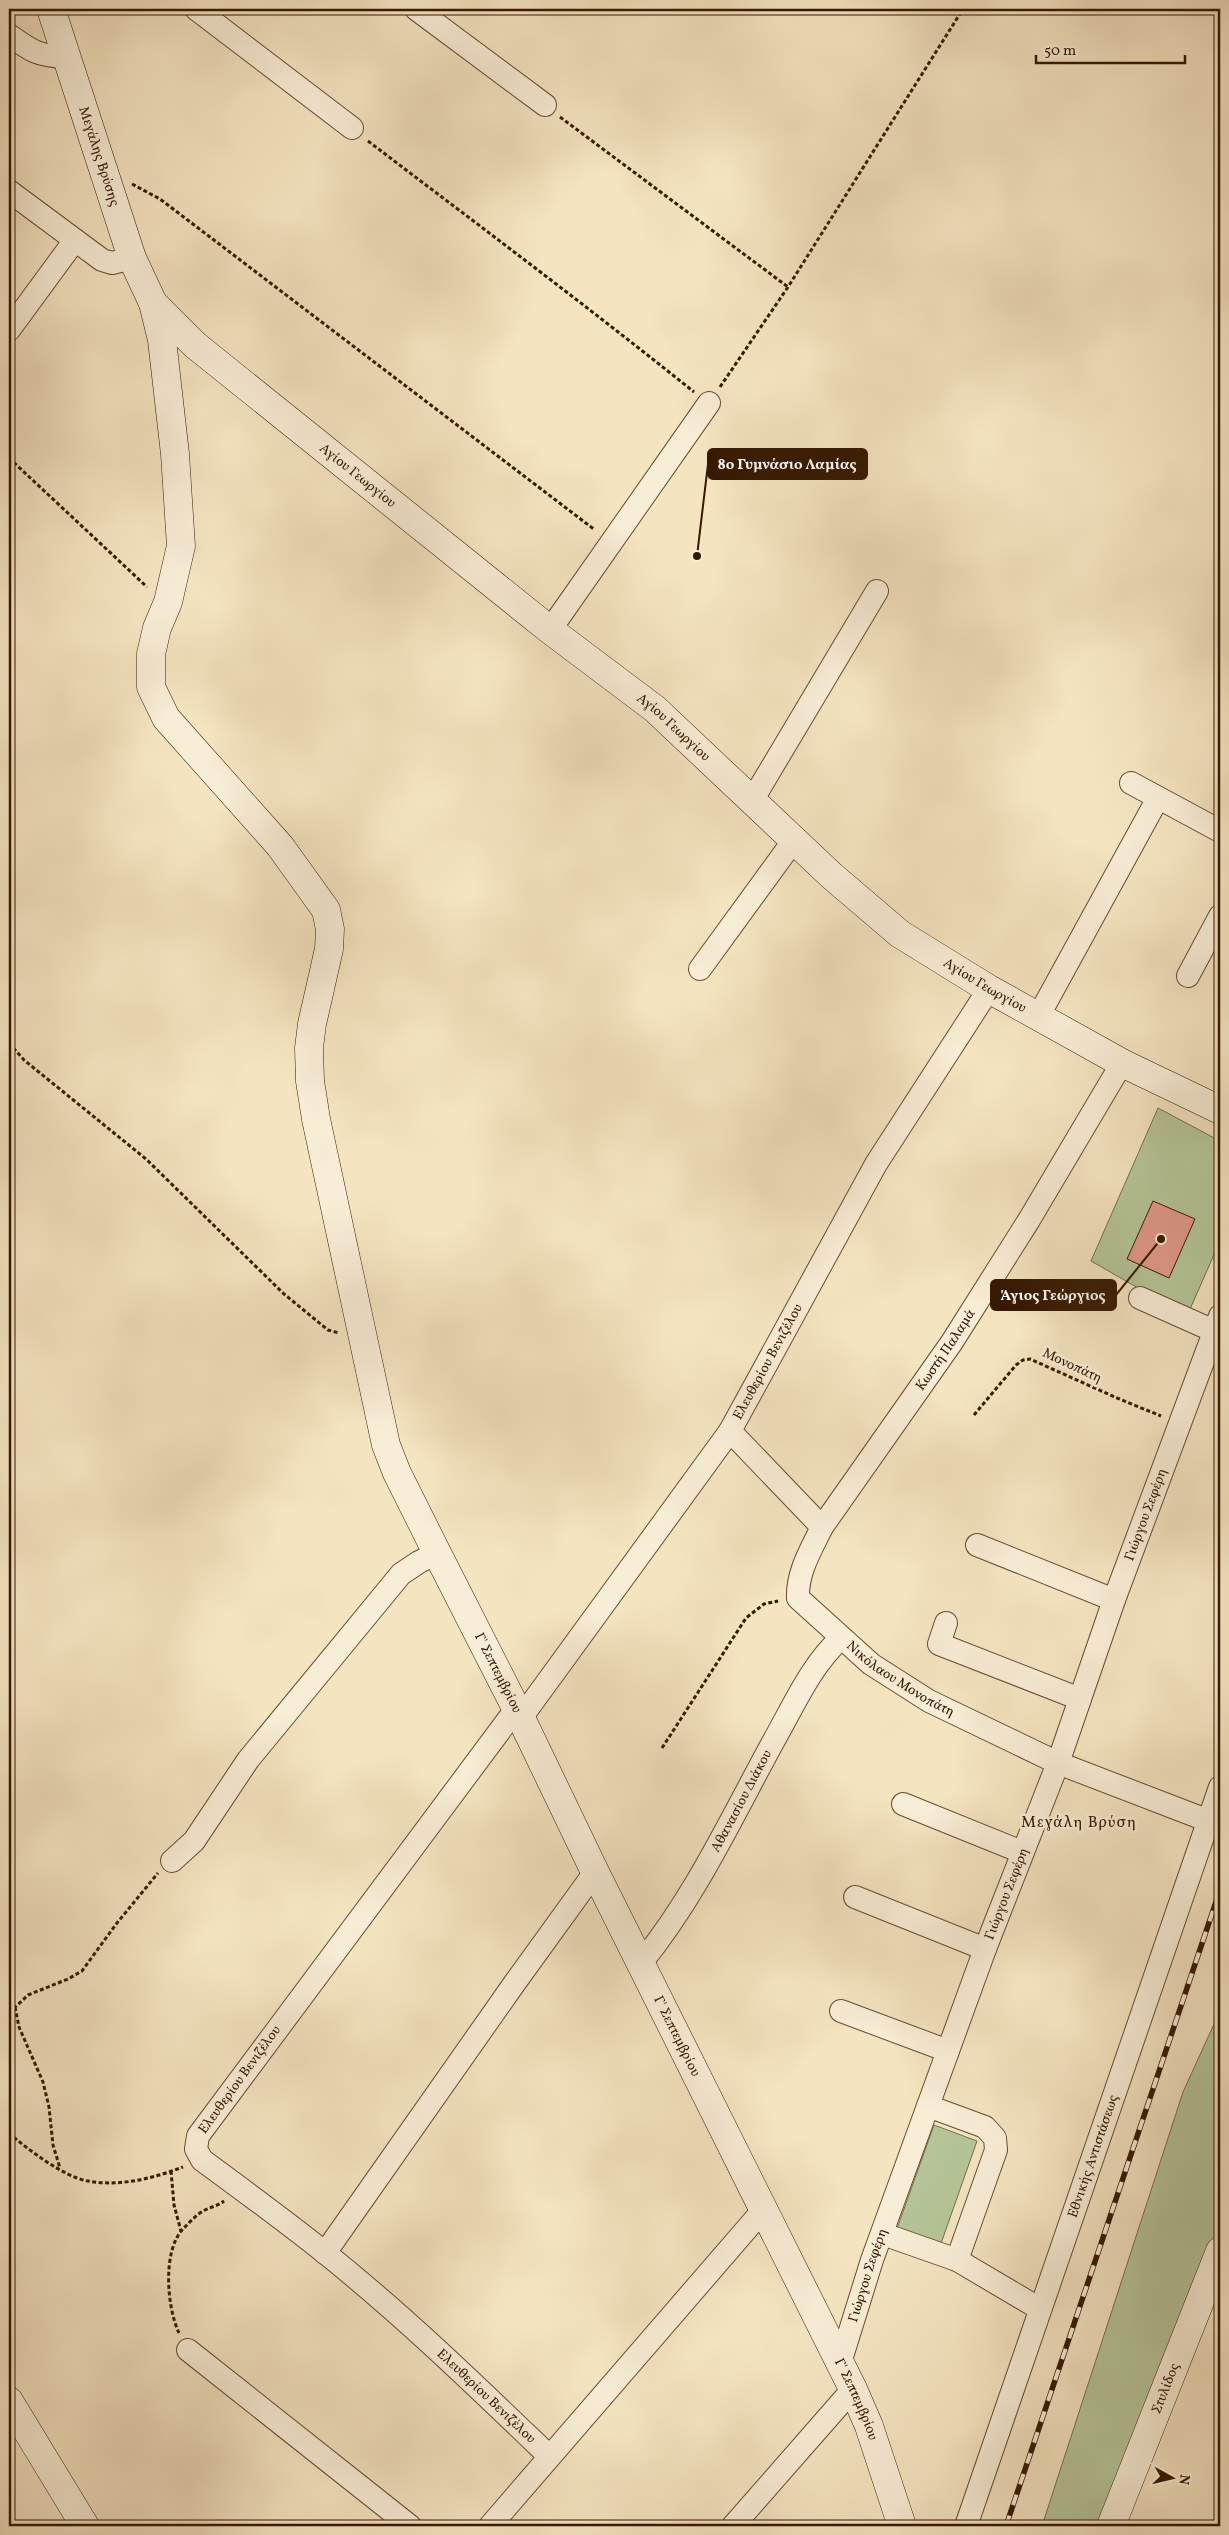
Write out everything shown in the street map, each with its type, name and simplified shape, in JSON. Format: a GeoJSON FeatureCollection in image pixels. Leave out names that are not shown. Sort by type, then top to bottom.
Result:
{"type":"FeatureCollection","features":[{"type":"Feature","properties":{"kind":"street","name":"Μεγάλης Βρύσης"},"geometry":{"type":"LineString","coordinates":[[51,9],[132,258],[153,303]]}},
{"type":"Feature","properties":{"kind":"street"},"geometry":{"type":"LineString","coordinates":[[196,9],[352,128]]}},
{"type":"Feature","properties":{"kind":"street"},"geometry":{"type":"LineString","coordinates":[[416,9],[545,105]]}},
{"type":"Feature","properties":{"kind":"street"},"geometry":{"type":"LineString","coordinates":[[9,35],[26,48],[44,56],[66,57]]}},
{"type":"Feature","properties":{"kind":"street"},"geometry":{"type":"LineString","coordinates":[[9,191],[102,260],[117,262],[132,258]]}},
{"type":"Feature","properties":{"kind":"street"},"geometry":{"type":"LineString","coordinates":[[9,330],[75,240]]}},
{"type":"Feature","properties":{"kind":"street","name":"Γ' Σεπτεμβρίου"},"geometry":{"type":"LineString","coordinates":[[153,303],[162,340],[168,386],[180,506],[181,546],[168,602],[157,628],[151,654],[151,687],[166,718],[280,846],[326,910],[330,929],[329,950],[312,1024],[309,1048],[310,1081],[386,1445],[397,1473],[854,2389],[869,2426],[902,2526]]}},
{"type":"Feature","properties":{"kind":"street","name":"Αγίου Γεωργίου"},"geometry":{"type":"LineString","coordinates":[[153,303],[195,345],[550,630],[655,709],[869,910],[900,934],[1038,1017],[1122,1063],[1220,1110]]}},
{"type":"Feature","properties":{"kind":"street"},"geometry":{"type":"LineString","coordinates":[[550,630],[709,403]]}},
{"type":"Feature","properties":{"kind":"street"},"geometry":{"type":"LineString","coordinates":[[753,800],[877,591]]}},
{"type":"Feature","properties":{"kind":"street"},"geometry":{"type":"LineString","coordinates":[[1131,783],[1220,831]]}},
{"type":"Feature","properties":{"kind":"street"},"geometry":{"type":"LineString","coordinates":[[1038,1017],[1158,798]]}},
{"type":"Feature","properties":{"kind":"street"},"geometry":{"type":"LineString","coordinates":[[700,968],[794,840]]}},
{"type":"Feature","properties":{"kind":"street"},"geometry":{"type":"LineString","coordinates":[[1188,976],[1220,916]]}},
{"type":"Feature","properties":{"kind":"street","name":"Ελευθερίου Βενιζέλου"},"geometry":{"type":"LineString","coordinates":[[549,2456],[476,2386],[325,2253],[202,2160],[196,2149],[198,2136],[730,1431],[876,1164],[989,989]]}},
{"type":"Feature","properties":{"kind":"street","name":"Κωστή Παλαμά"},"geometry":{"type":"LineString","coordinates":[[822,1527],[952,1342],[1029,1220],[1122,1063]]}},
{"type":"Feature","properties":{"kind":"street"},"geometry":{"type":"LineString","coordinates":[[1140,1298],[1217,1324]]}},
{"type":"Feature","properties":{"kind":"street","name":"Γιώργου Σεφέρη"},"geometry":{"type":"LineString","coordinates":[[840,2363],[851,2322],[984,1949],[1058,1763],[1114,1600],[1179,1422],[1213,1356],[1217,1324]]}},
{"type":"Feature","properties":{"kind":"street"},"geometry":{"type":"LineString","coordinates":[[730,1431],[822,1527],[802,1568],[798,1584],[798,1598]]}},
{"type":"Feature","properties":{"kind":"street"},"geometry":{"type":"LineString","coordinates":[[977,1545],[1114,1600]]}},
{"type":"Feature","properties":{"kind":"street"},"geometry":{"type":"LineString","coordinates":[[172,1861],[194,1841],[248,1760],[401,1574],[418,1562],[437,1553]]}},
{"type":"Feature","properties":{"kind":"street","name":"Νικόλαου Μονοπάτη"},"geometry":{"type":"LineString","coordinates":[[798,1598],[871,1664],[909,1689],[961,1717],[1058,1763],[1208,1821]]}},
{"type":"Feature","properties":{"kind":"street"},"geometry":{"type":"LineString","coordinates":[[946,1622],[939,1644],[1080,1699]]}},
{"type":"Feature","properties":{"kind":"street","name":"Αθανασίου Διάκου"},"geometry":{"type":"LineString","coordinates":[[641,1963],[665,1933],[713,1852],[793,1706],[827,1650],[841,1638]]}},
{"type":"Feature","properties":{"kind":"street","name":"Εθνικής Αντιστάσεως"},"geometry":{"type":"LineString","coordinates":[[966,2526],[1220,1787]]}},
{"type":"Feature","properties":{"kind":"street"},"geometry":{"type":"LineString","coordinates":[[903,1804],[1022,1852]]}},
{"type":"Feature","properties":{"kind":"street"},"geometry":{"type":"LineString","coordinates":[[325,2253],[595,1872]]}},
{"type":"Feature","properties":{"kind":"street"},"geometry":{"type":"LineString","coordinates":[[855,1897],[984,1949]]}},
{"type":"Feature","properties":{"kind":"street"},"geometry":{"type":"LineString","coordinates":[[841,2012],[948,2050]]}},
{"type":"Feature","properties":{"kind":"street"},"geometry":{"type":"LineString","coordinates":[[928,2106],[985,2127],[995,2138],[996,2150],[957,2260]]}},
{"type":"Feature","properties":{"kind":"street"},"geometry":{"type":"LineString","coordinates":[[490,2526],[764,2209]]}},
{"type":"Feature","properties":{"kind":"street"},"geometry":{"type":"LineString","coordinates":[[883,2234],[957,2260],[1040,2309]]}},
{"type":"Feature","properties":{"kind":"street","name":"Στυλίδος"},"geometry":{"type":"LineString","coordinates":[[1111,2526],[1220,2251]]}},
{"type":"Feature","properties":{"kind":"street"},"geometry":{"type":"LineString","coordinates":[[188,2350],[410,2526]]}},
{"type":"Feature","properties":{"kind":"street"},"geometry":{"type":"LineString","coordinates":[[733,2526],[854,2389]]}},
{"type":"Feature","properties":{"kind":"street"},"geometry":{"type":"LineString","coordinates":[[9,2401],[85,2526]]}},
{"type":"Feature","properties":{"kind":"path"},"geometry":{"type":"LineString","coordinates":[[352,128],[538,272],[606,320],[709,403],[788,288],[963,9]]}},
{"type":"Feature","properties":{"kind":"path"},"geometry":{"type":"LineString","coordinates":[[545,105],[788,288]]}},
{"type":"Feature","properties":{"kind":"path"},"geometry":{"type":"LineString","coordinates":[[105,177],[137,186],[160,198],[578,515],[611,543]]}},
{"type":"Feature","properties":{"kind":"path"},"geometry":{"type":"LineString","coordinates":[[9,458],[147,587],[168,602]]}},
{"type":"Feature","properties":{"kind":"path"},"geometry":{"type":"LineString","coordinates":[[9,1043],[24,1060],[146,1159],[284,1294],[328,1330],[363,1341]]}},
{"type":"Feature","properties":{"kind":"path","name":"Μονοπάτη"},"geometry":{"type":"LineString","coordinates":[[974,1415],[1016,1365],[1023,1360],[1030,1359],[1109,1395],[1179,1422]]}},
{"type":"Feature","properties":{"kind":"path"},"geometry":{"type":"LineString","coordinates":[[662,1748],[746,1618],[764,1604],[798,1598]]}},
{"type":"Feature","properties":{"kind":"path"},"geometry":{"type":"LineString","coordinates":[[9,2013],[28,1995],[68,1979],[82,1971],[150,1880],[172,1861]]}},
{"type":"Feature","properties":{"kind":"path"},"geometry":{"type":"LineString","coordinates":[[15,2007],[19,2027],[43,2082],[49,2107],[53,2145],[60,2168]]}},
{"type":"Feature","properties":{"kind":"path"},"geometry":{"type":"LineString","coordinates":[[9,2133],[70,2175],[88,2181],[112,2182],[160,2176],[202,2160]]}},
{"type":"Feature","properties":{"kind":"path"},"geometry":{"type":"LineString","coordinates":[[172,2171],[174,2205],[181,2231]]}},
{"type":"Feature","properties":{"kind":"path"},"geometry":{"type":"LineString","coordinates":[[188,2350],[172,2318],[169,2281],[172,2254],[181,2231],[203,2211],[221,2204],[241,2188]]}},
{"type":"Feature","properties":{"kind":"green space"},"geometry":{"type":"Polygon","coordinates":[[[1158,1108],[1220,1141],[1220,1241],[1187,1316],[1091,1261],[1158,1108]]]}},
{"type":"Feature","properties":{"kind":"green space"},"geometry":{"type":"Polygon","coordinates":[[[1220,2011],[1220,2234],[1100,2526],[1042,2526],[1183,2092],[1220,2011]]]}},
{"type":"Feature","properties":{"kind":"green space"},"geometry":{"type":"Polygon","coordinates":[[[934,2125],[977,2141],[938,2252],[894,2237],[934,2125]]]}},
{"type":"Feature","properties":{"kind":"building"},"geometry":{"type":"Polygon","coordinates":[[[1153,1201],[1195,1219],[1169,1278],[1127,1259],[1153,1201]]]}},
{"type":"Feature","properties":{"kind":"railway"},"geometry":{"type":"LineString","coordinates":[[1006,2526],[1220,1890]]}},
{"type":"Feature","properties":{"kind":"place","name":"8ο Γυμνάσιο Λαμίας"},"geometry":{"type":"Point","coordinates":[697,556]}},
{"type":"Feature","properties":{"kind":"place","name":"Άγιος Γεώργιος"},"geometry":{"type":"Point","coordinates":[1161,1239]}},
{"type":"Feature","properties":{"kind":"district","name":"Μεγάλη Βρύση"},"geometry":{"type":"Point","coordinates":[1079,1823]}}]}
